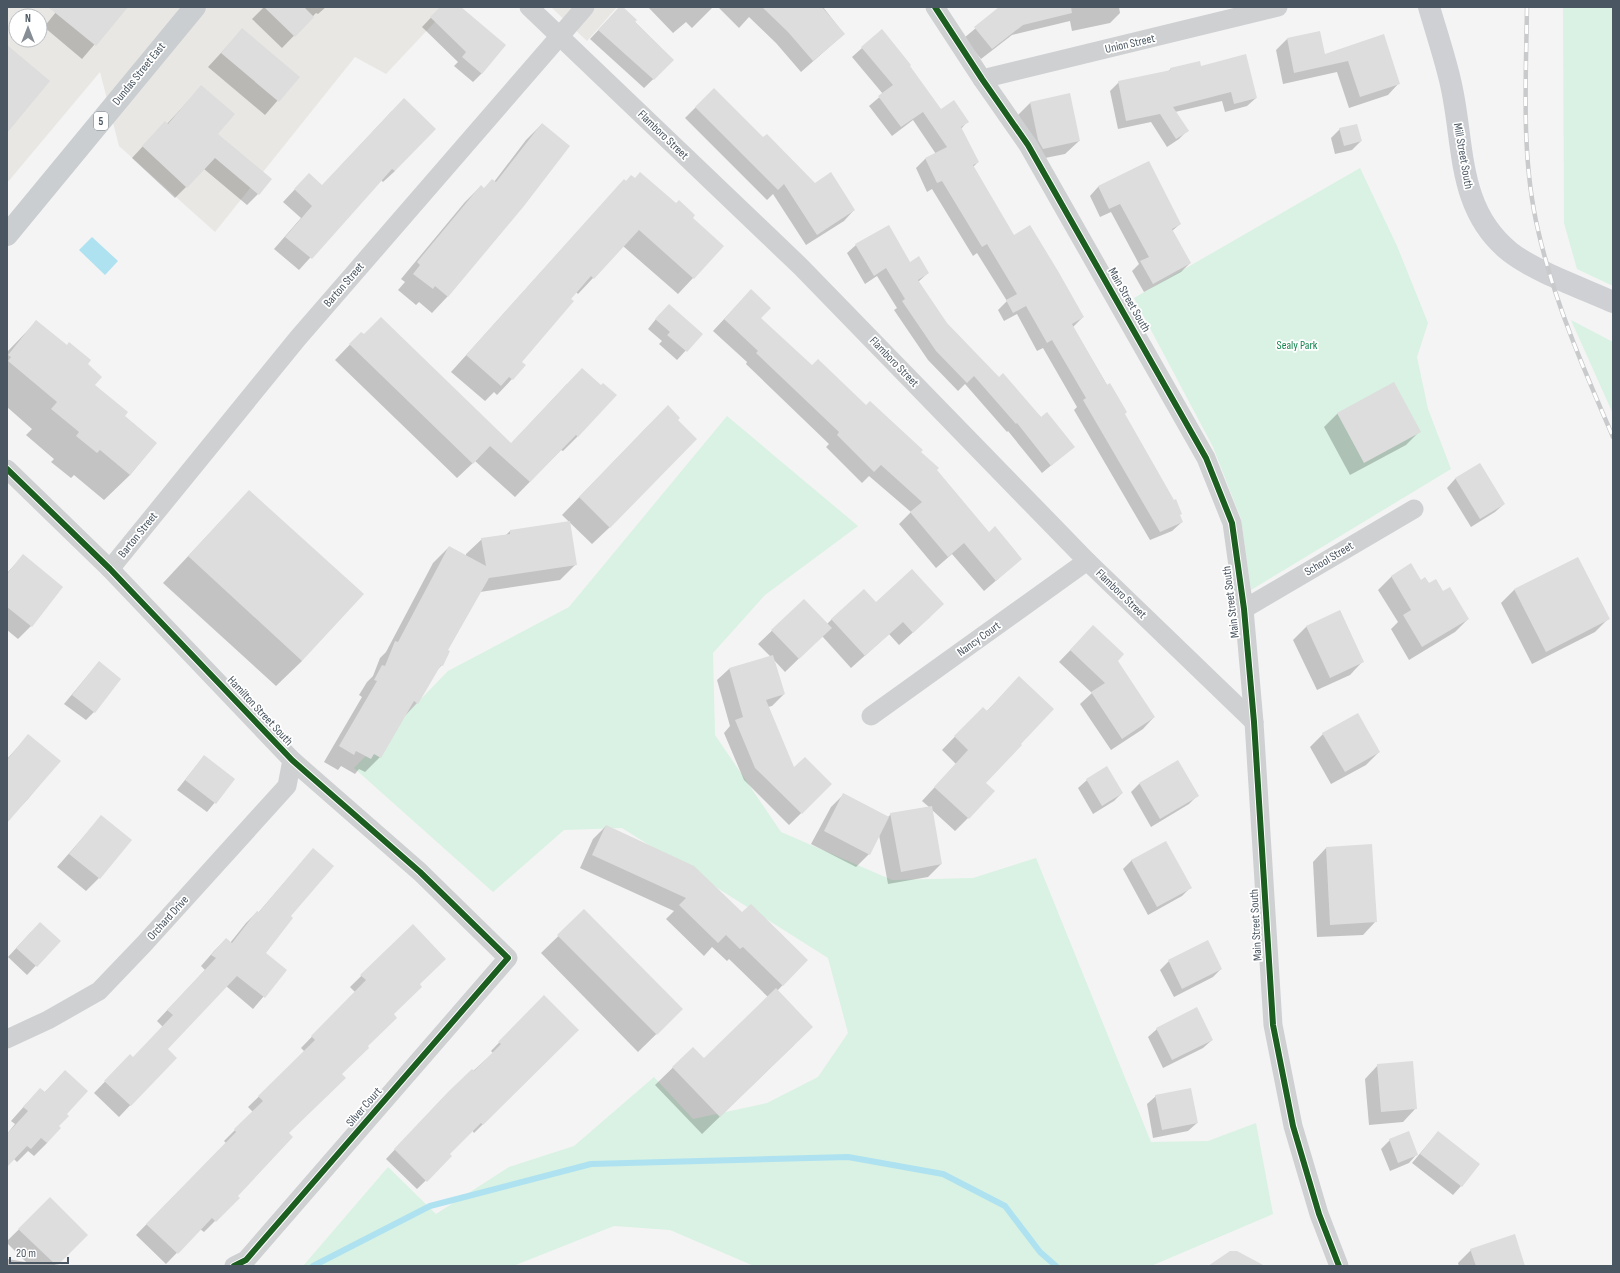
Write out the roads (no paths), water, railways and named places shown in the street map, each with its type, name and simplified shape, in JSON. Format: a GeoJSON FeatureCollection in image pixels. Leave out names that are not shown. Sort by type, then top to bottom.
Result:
{"type":"FeatureCollection","features":[{"type":"Feature","properties":{"kind":"main road","name":"Dundas Street East"},"geometry":{"type":"LineString","coordinates":[[7,235],[194,7]]}},
{"type":"Feature","properties":{"kind":"main road","name":"Mill Street South"},"geometry":{"type":"LineString","coordinates":[[1429,7],[1450,80],[1467,187],[1475,208],[1488,231],[1510,252],[1529,263],[1547,273],[1613,302]]}},
{"type":"Feature","properties":{"kind":"street","name":"Flamboro Street"},"geometry":{"type":"LineString","coordinates":[[530,7],[801,267],[1087,561],[1254,722]]}},
{"type":"Feature","properties":{"kind":"street","name":"Barton Street"},"geometry":{"type":"LineString","coordinates":[[110,569],[298,338],[585,7]]}},
{"type":"Feature","properties":{"kind":"street","name":"Main Street South"},"geometry":{"type":"LineString","coordinates":[[935,7],[982,79],[1028,145],[1206,458],[1232,523],[1244,609],[1254,722],[1273,1026],[1293,1126],[1319,1214],[1339,1266]]}},
{"type":"Feature","properties":{"kind":"street","name":"Union Street"},"geometry":{"type":"LineString","coordinates":[[982,79],[1278,7]]}},
{"type":"Feature","properties":{"kind":"street","name":"Hamilton Street South"},"geometry":{"type":"LineString","coordinates":[[7,469],[110,569],[292,760],[420,872],[508,958]]}},
{"type":"Feature","properties":{"kind":"street","name":"School Street"},"geometry":{"type":"LineString","coordinates":[[1244,609],[1414,509]]}},
{"type":"Feature","properties":{"kind":"street","name":"Nancy Court"},"geometry":{"type":"LineString","coordinates":[[870,716],[1087,561]]}},
{"type":"Feature","properties":{"kind":"street","name":"Orchard Drive"},"geometry":{"type":"LineString","coordinates":[[7,1039],[48,1020],[99,991],[287,786],[292,760]]}},
{"type":"Feature","properties":{"kind":"street","name":"Silver Court"},"geometry":{"type":"LineString","coordinates":[[234,1266],[246,1260],[508,958]]}},
{"type":"Feature","properties":{"kind":"water"},"geometry":{"type":"Polygon","coordinates":[[[92,237],[118,261],[105,275],[79,250],[92,237]]]}},
{"type":"Feature","properties":{"kind":"waterway"},"geometry":{"type":"LineString","coordinates":[[313,1266],[430,1206],[591,1164],[848,1157],[943,1174],[1005,1206],[1040,1252],[1056,1266]]}},
{"type":"Feature","properties":{"kind":"railway"},"geometry":{"type":"LineString","coordinates":[[1527,7],[1527,147],[1529,175],[1538,230],[1552,283],[1561,309],[1613,437]]}},
{"type":"Feature","properties":{"kind":"park label","name":"Sealy Park"},"geometry":{"type":"Point","coordinates":[1297,345]}}]}
